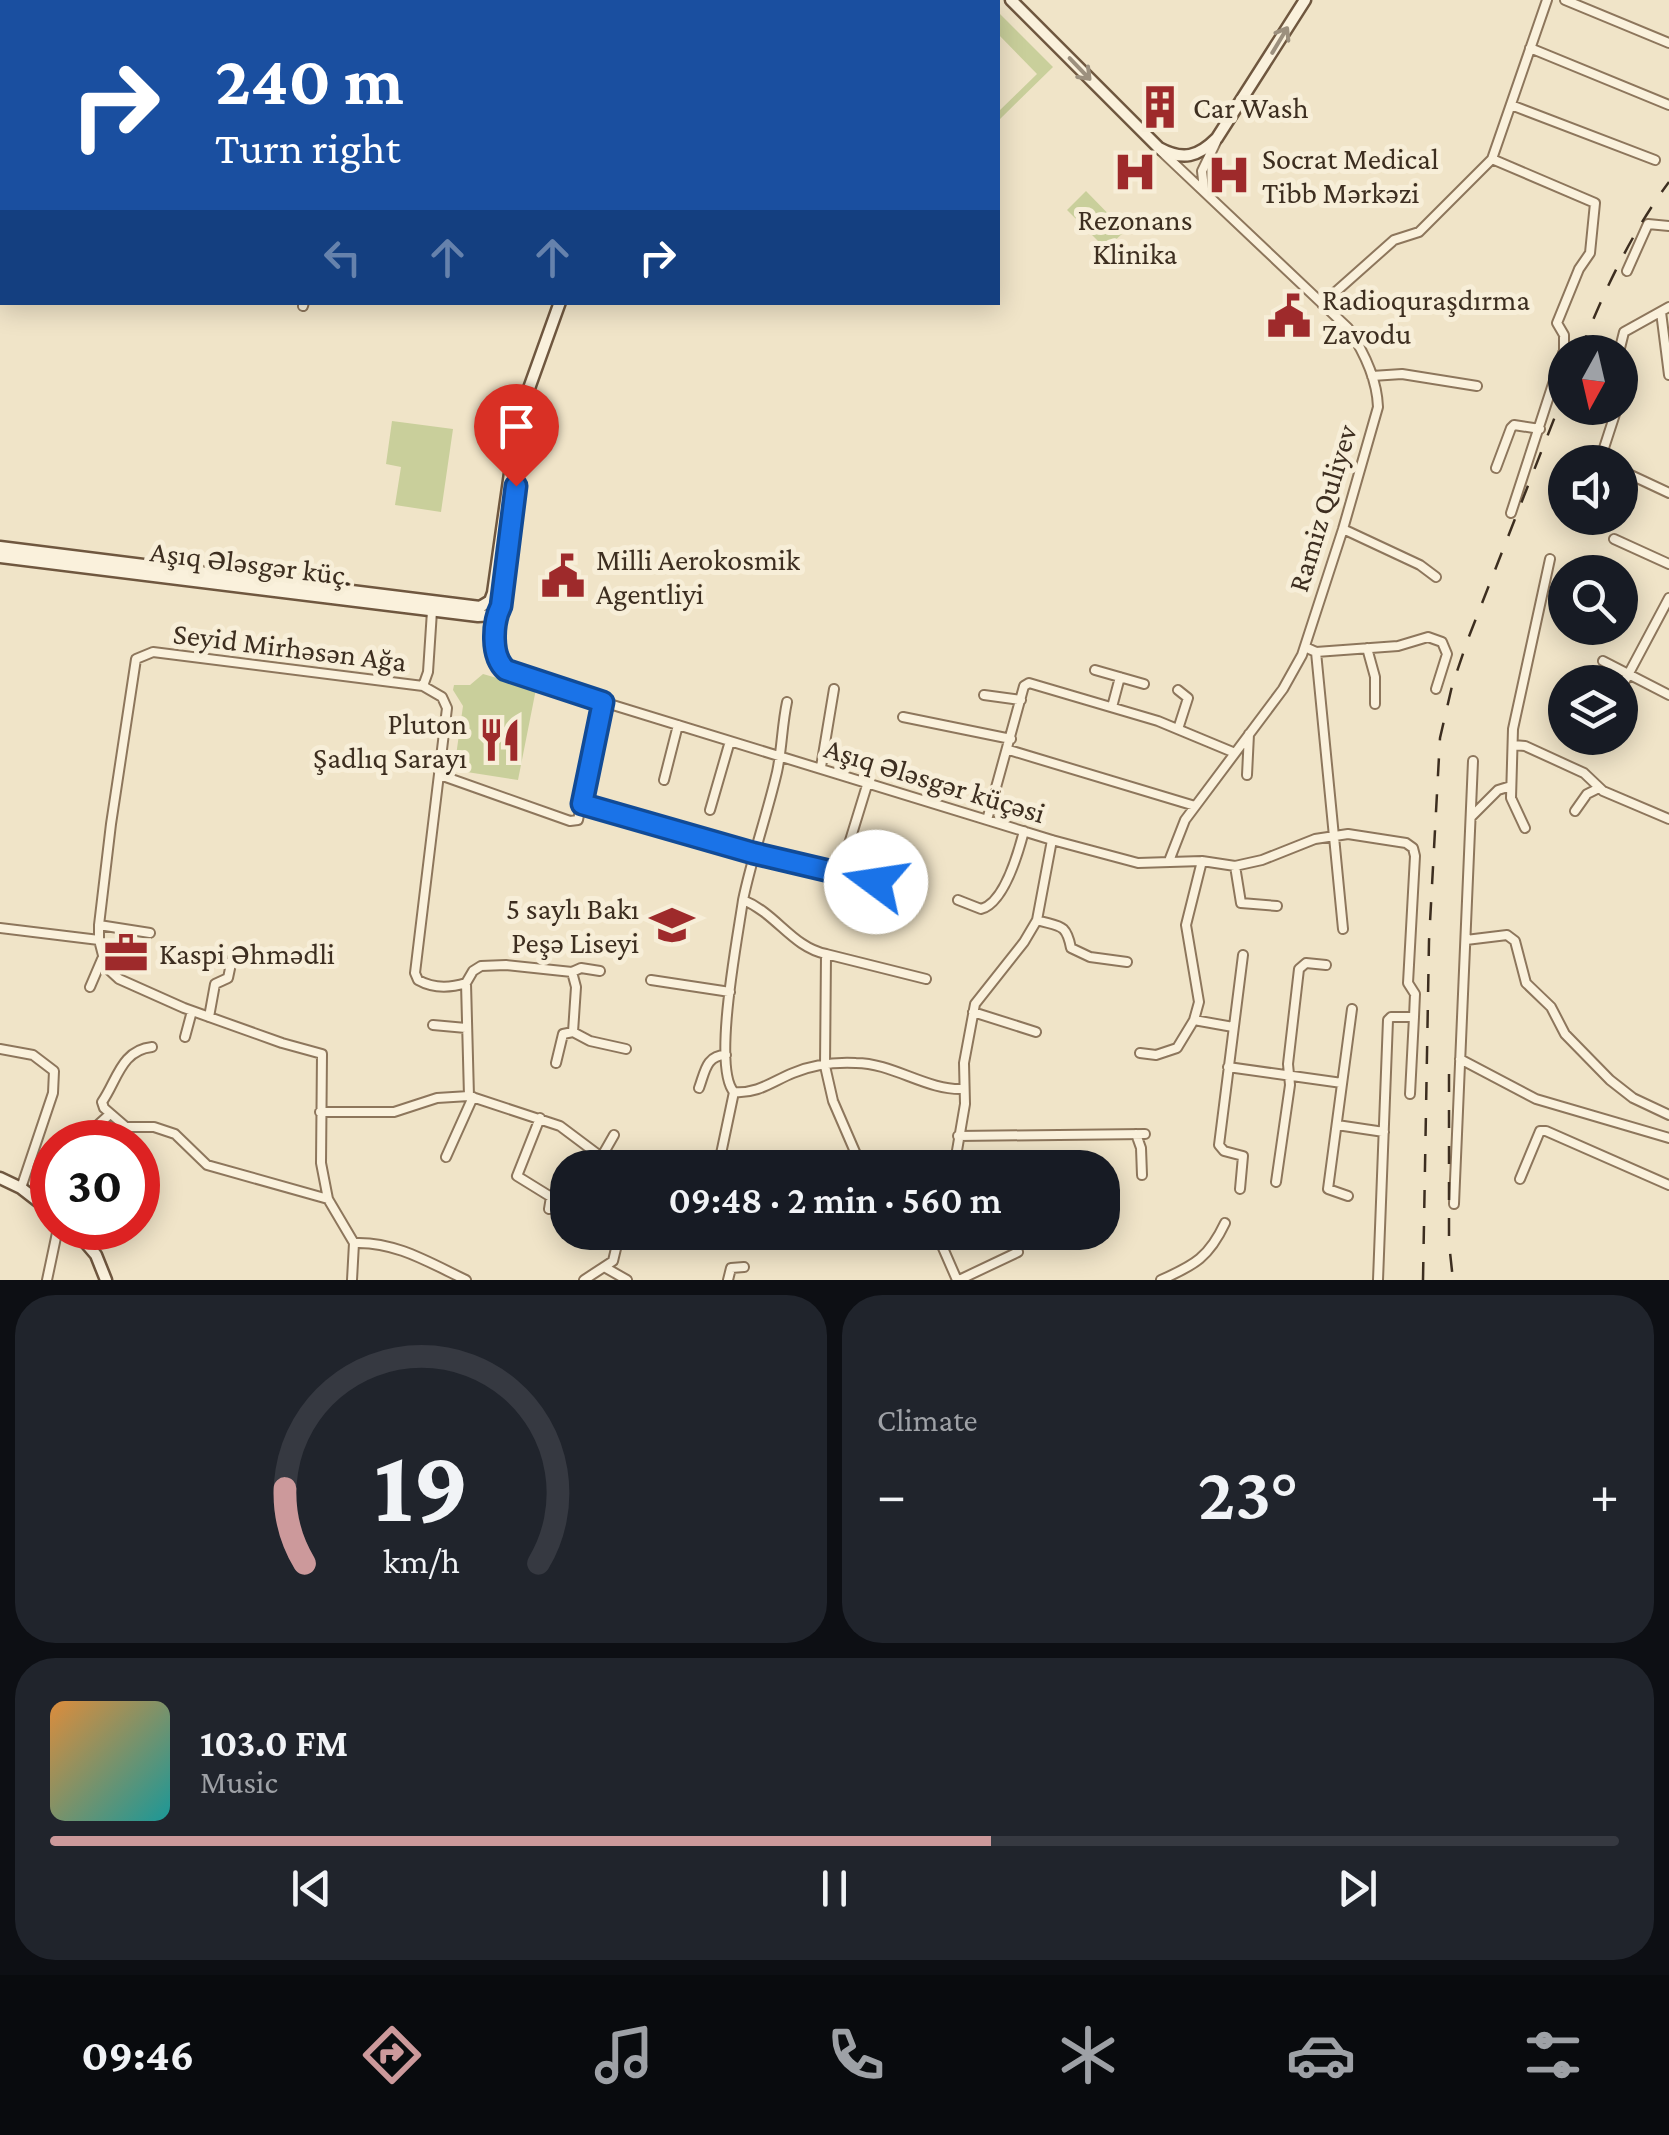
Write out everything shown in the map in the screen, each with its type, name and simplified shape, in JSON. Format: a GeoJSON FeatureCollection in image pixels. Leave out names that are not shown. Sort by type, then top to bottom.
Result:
{"type":"FeatureCollection","features":[{"type":"Feature","properties":{"kind":"main road"},"geometry":{"type":"LineString","coordinates":[[1012,0],[1158,148],[1177,156],[1193,156],[1218,138],[1305,0]]}},
{"type":"Feature","properties":{"kind":"main road"},"geometry":{"type":"LineString","coordinates":[[486,605],[493,593],[523,402],[556,305]]}},
{"type":"Feature","properties":{"kind":"main road"},"geometry":{"type":"LineString","coordinates":[[496,615],[501,606],[523,402]]}},
{"type":"Feature","properties":{"kind":"main road","name":"Aşıq Ələsgər küç."},"geometry":{"type":"LineString","coordinates":[[0,548],[433,606],[486,617],[496,615]]}},
{"type":"Feature","properties":{"kind":"main road","name":"Aşıq Ələsgər küç."},"geometry":{"type":"LineString","coordinates":[[0,557],[433,606],[486,605]]}},
{"type":"Feature","properties":{"kind":"main road"},"geometry":{"type":"LineString","coordinates":[[0,1178],[30,1194]]}},
{"type":"Feature","properties":{"kind":"main road"},"geometry":{"type":"LineString","coordinates":[[91,1250],[106,1280]]}},
{"type":"Feature","properties":{"kind":"street"},"geometry":{"type":"LineString","coordinates":[[1322,304],[1394,240],[1419,232],[1492,159],[1546,0]]}},
{"type":"Feature","properties":{"kind":"street"},"geometry":{"type":"LineString","coordinates":[[1565,0],[1669,43]]}},
{"type":"Feature","properties":{"kind":"street"},"geometry":{"type":"LineString","coordinates":[[1530,48],[1669,105]]}},
{"type":"Feature","properties":{"kind":"street"},"geometry":{"type":"LineString","coordinates":[[1511,105],[1655,160]]}},
{"type":"Feature","properties":{"kind":"street"},"geometry":{"type":"LineString","coordinates":[[1206,193],[1202,171],[1218,138]]}},
{"type":"Feature","properties":{"kind":"street","name":"Ramiz Quliyev"},"geometry":{"type":"LineString","coordinates":[[1158,148],[1348,328],[1367,360],[1377,393],[1376,418],[1305,647],[1283,688],[1195,806],[1176,836],[1169,861]]}},
{"type":"Feature","properties":{"kind":"street"},"geometry":{"type":"LineString","coordinates":[[1492,159],[1595,202],[1590,253],[1556,323],[1564,336],[1564,350],[1511,513]]}},
{"type":"Feature","properties":{"kind":"street"},"geometry":{"type":"LineString","coordinates":[[1627,271],[1648,224],[1669,226]]}},
{"type":"Feature","properties":{"kind":"street"},"geometry":{"type":"LineString","coordinates":[[1623,335],[1633,325],[1665,310],[1669,374]]}},
{"type":"Feature","properties":{"kind":"street"},"geometry":{"type":"LineString","coordinates":[[1372,376],[1402,374],[1477,386]]}},
{"type":"Feature","properties":{"kind":"street"},"geometry":{"type":"LineString","coordinates":[[1496,468],[1514,425],[1540,429]]}},
{"type":"Feature","properties":{"kind":"street"},"geometry":{"type":"LineString","coordinates":[[1638,478],[1669,493]]}},
{"type":"Feature","properties":{"kind":"street"},"geometry":{"type":"LineString","coordinates":[[1343,530],[1420,565],[1436,577]]}},
{"type":"Feature","properties":{"kind":"street"},"geometry":{"type":"LineString","coordinates":[[1614,539],[1669,564]]}},
{"type":"Feature","properties":{"kind":"street"},"geometry":{"type":"LineString","coordinates":[[1526,828],[1511,798],[1513,729],[1548,568]]}},
{"type":"Feature","properties":{"kind":"street"},"geometry":{"type":"LineString","coordinates":[[1633,665],[1669,598]]}},
{"type":"Feature","properties":{"kind":"street"},"geometry":{"type":"LineString","coordinates":[[486,605],[496,615]]}},
{"type":"Feature","properties":{"kind":"street"},"geometry":{"type":"LineString","coordinates":[[422,686],[428,672],[433,606]]}},
{"type":"Feature","properties":{"kind":"street","name":"Aşıq Ələsgər küçəsi"},"geometry":{"type":"LineString","coordinates":[[496,615],[496,655],[501,666],[779,757],[1138,863],[1235,866],[1334,834],[1378,836],[1406,843],[1413,848],[1415,864],[1408,983],[1415,994],[1414,1017]]}},
{"type":"Feature","properties":{"kind":"street"},"geometry":{"type":"LineString","coordinates":[[1305,647],[1316,652],[1398,646],[1428,636],[1442,642],[1447,654],[1436,689]]}},
{"type":"Feature","properties":{"kind":"street"},"geometry":{"type":"LineString","coordinates":[[1367,648],[1375,677],[1375,704]]}},
{"type":"Feature","properties":{"kind":"street","name":"Seyid Mirhəsən Ağa"},"geometry":{"type":"LineString","coordinates":[[102,959],[99,926],[134,664],[141,654],[153,652],[422,686],[442,697],[447,708],[415,973],[427,985],[443,988],[466,982]]}},
{"type":"Feature","properties":{"kind":"street"},"geometry":{"type":"LineString","coordinates":[[1316,652],[1343,929]]}},
{"type":"Feature","properties":{"kind":"street"},"geometry":{"type":"LineString","coordinates":[[1603,661],[1611,665]]}},
{"type":"Feature","properties":{"kind":"street"},"geometry":{"type":"LineString","coordinates":[[1095,670],[1144,684]]}},
{"type":"Feature","properties":{"kind":"street"},"geometry":{"type":"LineString","coordinates":[[1112,707],[1120,678]]}},
{"type":"Feature","properties":{"kind":"street"},"geometry":{"type":"LineString","coordinates":[[1638,679],[1669,696]]}},
{"type":"Feature","properties":{"kind":"street"},"geometry":{"type":"LineString","coordinates":[[987,820],[1024,686],[1029,683],[1178,729],[1235,752]]}},
{"type":"Feature","properties":{"kind":"street"},"geometry":{"type":"LineString","coordinates":[[821,767],[834,689]]}},
{"type":"Feature","properties":{"kind":"street"},"geometry":{"type":"LineString","coordinates":[[1178,690],[1188,698],[1178,729]]}},
{"type":"Feature","properties":{"kind":"street"},"geometry":{"type":"LineString","coordinates":[[984,695],[1021,700]]}},
{"type":"Feature","properties":{"kind":"street"},"geometry":{"type":"LineString","coordinates":[[440,775],[570,821],[578,820],[603,702]]}},
{"type":"Feature","properties":{"kind":"street"},"geometry":{"type":"LineString","coordinates":[[734,1092],[729,1086],[726,1055],[730,992],[743,900],[779,757],[787,702]]}},
{"type":"Feature","properties":{"kind":"street"},"geometry":{"type":"LineString","coordinates":[[903,717],[1011,739]]}},
{"type":"Feature","properties":{"kind":"street"},"geometry":{"type":"LineString","coordinates":[[664,780],[678,725]]}},
{"type":"Feature","properties":{"kind":"street"},"geometry":{"type":"LineString","coordinates":[[1247,775],[1250,734]]}},
{"type":"Feature","properties":{"kind":"street"},"geometry":{"type":"LineString","coordinates":[[710,810],[730,741]]}},
{"type":"Feature","properties":{"kind":"street"},"geometry":{"type":"LineString","coordinates":[[1513,746],[1525,746],[1584,773],[1598,788],[1669,819]]}},
{"type":"Feature","properties":{"kind":"street"},"geometry":{"type":"LineString","coordinates":[[1008,750],[1195,806]]}},
{"type":"Feature","properties":{"kind":"street"},"geometry":{"type":"LineString","coordinates":[[1454,1204],[1473,762]]}},
{"type":"Feature","properties":{"kind":"street"},"geometry":{"type":"LineString","coordinates":[[840,873],[868,782]]}},
{"type":"Feature","properties":{"kind":"street"},"geometry":{"type":"LineString","coordinates":[[1471,817],[1498,790],[1510,786]]}},
{"type":"Feature","properties":{"kind":"street"},"geometry":{"type":"LineString","coordinates":[[1576,811],[1587,794],[1598,788]]}},
{"type":"Feature","properties":{"kind":"street"},"geometry":{"type":"LineString","coordinates":[[582,804],[753,853],[912,891]]}},
{"type":"Feature","properties":{"kind":"street"},"geometry":{"type":"LineString","coordinates":[[958,900],[980,909],[992,904],[1012,870],[1024,832]]}},
{"type":"Feature","properties":{"kind":"street"},"geometry":{"type":"LineString","coordinates":[[956,1150],[964,1063],[975,1004],[1037,920],[1052,840]]}},
{"type":"Feature","properties":{"kind":"street"},"geometry":{"type":"LineString","coordinates":[[1140,1053],[1156,1055],[1177,1048],[1194,1020],[1199,989],[1186,925],[1202,862]]}},
{"type":"Feature","properties":{"kind":"street"},"geometry":{"type":"LineString","coordinates":[[1235,866],[1241,903],[1277,906]]}},
{"type":"Feature","properties":{"kind":"street"},"geometry":{"type":"LineString","coordinates":[[743,900],[782,926],[804,948],[926,979]]}},
{"type":"Feature","properties":{"kind":"street"},"geometry":{"type":"LineString","coordinates":[[1037,920],[1068,931],[1071,948],[1080,954],[1127,962]]}},
{"type":"Feature","properties":{"kind":"street"},"geometry":{"type":"LineString","coordinates":[[99,926],[150,933]]}},
{"type":"Feature","properties":{"kind":"street"},"geometry":{"type":"LineString","coordinates":[[0,928],[99,940]]}},
{"type":"Feature","properties":{"kind":"street"},"geometry":{"type":"LineString","coordinates":[[1466,940],[1507,935],[1515,941],[1526,983],[1551,1007],[1565,1034],[1633,1098],[1669,1115]]}},
{"type":"Feature","properties":{"kind":"street"},"geometry":{"type":"LineString","coordinates":[[826,954],[825,1066],[833,1101],[854,1150]]}},
{"type":"Feature","properties":{"kind":"street"},"geometry":{"type":"LineString","coordinates":[[1240,1189],[1243,1156],[1224,1151],[1220,1145],[1243,955]]}},
{"type":"Feature","properties":{"kind":"street"},"geometry":{"type":"LineString","coordinates":[[90,987],[102,959]]}},
{"type":"Feature","properties":{"kind":"street"},"geometry":{"type":"LineString","coordinates":[[102,959],[119,979],[192,1011],[322,1054],[321,1163],[328,1199],[354,1243],[352,1280]]}},
{"type":"Feature","properties":{"kind":"street"},"geometry":{"type":"LineString","coordinates":[[209,1018],[214,988],[228,978],[232,959]]}},
{"type":"Feature","properties":{"kind":"street"},"geometry":{"type":"LineString","coordinates":[[1276,1182],[1299,969],[1306,963],[1326,965]]}},
{"type":"Feature","properties":{"kind":"street"},"geometry":{"type":"LineString","coordinates":[[446,1157],[471,1096],[466,982],[472,971],[480,966],[527,966],[600,971]]}},
{"type":"Feature","properties":{"kind":"street"},"geometry":{"type":"LineString","coordinates":[[572,972],[576,978],[572,1032]]}},
{"type":"Feature","properties":{"kind":"street"},"geometry":{"type":"LineString","coordinates":[[652,980],[730,992]]}},
{"type":"Feature","properties":{"kind":"street"},"geometry":{"type":"LineString","coordinates":[[1348,1196],[1328,1189],[1352,1010]]}},
{"type":"Feature","properties":{"kind":"street"},"geometry":{"type":"LineString","coordinates":[[185,1036],[192,1011]]}},
{"type":"Feature","properties":{"kind":"street"},"geometry":{"type":"LineString","coordinates":[[973,1012],[1036,1032]]}},
{"type":"Feature","properties":{"kind":"street"},"geometry":{"type":"LineString","coordinates":[[1378,1280],[1391,1016],[1414,1017],[1410,1094]]}},
{"type":"Feature","properties":{"kind":"street"},"geometry":{"type":"LineString","coordinates":[[1194,1020],[1234,1027]]}},
{"type":"Feature","properties":{"kind":"street"},"geometry":{"type":"LineString","coordinates":[[433,1026],[466,1028]]}},
{"type":"Feature","properties":{"kind":"street"},"geometry":{"type":"LineString","coordinates":[[556,1063],[563,1034],[572,1032],[626,1050]]}},
{"type":"Feature","properties":{"kind":"street"},"geometry":{"type":"LineString","coordinates":[[152,1047],[140,1048],[123,1063],[102,1102],[110,1114],[126,1127],[154,1127],[174,1134],[207,1165],[328,1199]]}},
{"type":"Feature","properties":{"kind":"street"},"geometry":{"type":"LineString","coordinates":[[0,1049],[34,1055],[54,1071],[52,1093],[20,1188]]}},
{"type":"Feature","properties":{"kind":"street"},"geometry":{"type":"LineString","coordinates":[[698,1088],[710,1059],[726,1055]]}},
{"type":"Feature","properties":{"kind":"street"},"geometry":{"type":"LineString","coordinates":[[1460,1059],[1536,1100],[1669,1138]]}},
{"type":"Feature","properties":{"kind":"street"},"geometry":{"type":"LineString","coordinates":[[734,1092],[754,1092],[788,1074],[866,1063],[944,1088],[964,1089]]}},
{"type":"Feature","properties":{"kind":"street"},"geometry":{"type":"LineString","coordinates":[[1228,1067],[1342,1083]]}},
{"type":"Feature","properties":{"kind":"street"},"geometry":{"type":"LineString","coordinates":[[721,1150],[734,1092]]}},
{"type":"Feature","properties":{"kind":"street"},"geometry":{"type":"LineString","coordinates":[[320,1112],[394,1112],[437,1098],[471,1096],[540,1118],[572,1133],[594,1150]]}},
{"type":"Feature","properties":{"kind":"street"},"geometry":{"type":"LineString","coordinates":[[103,1120],[110,1114]]}},
{"type":"Feature","properties":{"kind":"street"},"geometry":{"type":"LineString","coordinates":[[540,1118],[518,1176],[551,1197],[549,1209]]}},
{"type":"Feature","properties":{"kind":"street"},"geometry":{"type":"LineString","coordinates":[[1337,1125],[1384,1132]]}},
{"type":"Feature","properties":{"kind":"street"},"geometry":{"type":"LineString","coordinates":[[1520,1179],[1535,1139],[1540,1131],[1546,1131],[1669,1186]]}},
{"type":"Feature","properties":{"kind":"street"},"geometry":{"type":"LineString","coordinates":[[958,1136],[1140,1134],[1142,1175]]}},
{"type":"Feature","properties":{"kind":"street"},"geometry":{"type":"LineString","coordinates":[[605,1150],[614,1135]]}},
{"type":"Feature","properties":{"kind":"street"},"geometry":{"type":"LineString","coordinates":[[1161,1280],[1214,1247],[1225,1223]]}},
{"type":"Feature","properties":{"kind":"street"},"geometry":{"type":"LineString","coordinates":[[354,1243],[384,1245],[406,1252],[466,1280]]}},
{"type":"Feature","properties":{"kind":"street"},"geometry":{"type":"LineString","coordinates":[[46,1280],[53,1250]]}},
{"type":"Feature","properties":{"kind":"street"},"geometry":{"type":"LineString","coordinates":[[584,1280],[606,1268],[617,1250]]}},
{"type":"Feature","properties":{"kind":"street"},"geometry":{"type":"LineString","coordinates":[[944,1250],[958,1280],[1018,1252]]}},
{"type":"Feature","properties":{"kind":"street"},"geometry":{"type":"LineString","coordinates":[[728,1280],[731,1268],[744,1267]]}},
{"type":"Feature","properties":{"kind":"street"},"geometry":{"type":"LineString","coordinates":[[606,1268],[627,1280]]}},
{"type":"Feature","properties":{"kind":"green space"},"geometry":{"type":"Polygon","coordinates":[[[1000,14],[1053,67],[1000,119],[1000,110],[1037,74],[1000,36],[1000,14]]]}},
{"type":"Feature","properties":{"kind":"green space"},"geometry":{"type":"Polygon","coordinates":[[[1086,191],[1125,231],[1106,249],[1067,210],[1086,191]]]}},
{"type":"Feature","properties":{"kind":"green space"},"geometry":{"type":"Polygon","coordinates":[[[392,421],[453,429],[441,512],[395,505],[401,467],[386,464],[392,421]]]}},
{"type":"Feature","properties":{"kind":"green space"},"geometry":{"type":"Polygon","coordinates":[[[483,674],[536,689],[518,780],[454,770],[463,706],[454,685],[470,685],[483,674]]]}},
{"type":"Feature","properties":{"kind":"railway"},"geometry":{"type":"LineString","coordinates":[[1587,335],[1619,264],[1669,182]]}},
{"type":"Feature","properties":{"kind":"railway"},"geometry":{"type":"LineString","coordinates":[[1423,1280],[1429,941],[1440,738],[1468,639],[1552,425]]}},
{"type":"Feature","properties":{"kind":"railway"},"geometry":{"type":"LineString","coordinates":[[1449,1074],[1449,1243],[1453,1280]]}},
{"type":"Feature","properties":{"kind":"place","name":"Car Wash"},"geometry":{"type":"Point","coordinates":[1160,107]}},
{"type":"Feature","properties":{"kind":"place","name":"Rezonans Klinika"},"geometry":{"type":"Point","coordinates":[1135,172]}},
{"type":"Feature","properties":{"kind":"place","name":"Socrat Medical Tibb Mərkəzi"},"geometry":{"type":"Point","coordinates":[1229,175]}},
{"type":"Feature","properties":{"kind":"place","name":"Radioquraşdırma Zavodu"},"geometry":{"type":"Point","coordinates":[1289,316]}},
{"type":"Feature","properties":{"kind":"place","name":"Milli Aerokosmik Agentliyi"},"geometry":{"type":"Point","coordinates":[563,576]}},
{"type":"Feature","properties":{"kind":"place","name":"Pluton Şadlıq Sarayı"},"geometry":{"type":"Point","coordinates":[500,740]}},
{"type":"Feature","properties":{"kind":"place","name":"5 saylı Bakı Peşə Liseyi"},"geometry":{"type":"Point","coordinates":[672,925]}},
{"type":"Feature","properties":{"kind":"place","name":"Kaspi Əhmədli"},"geometry":{"type":"Point","coordinates":[126,953]}},
{"type":"Feature","properties":{"kind":"route"},"geometry":{"type":"LineString","coordinates":[[516,486],[501,606],[496,615],[496,655],[506,670],[603,702],[582,804],[753,853],[876,882]]}}]}
